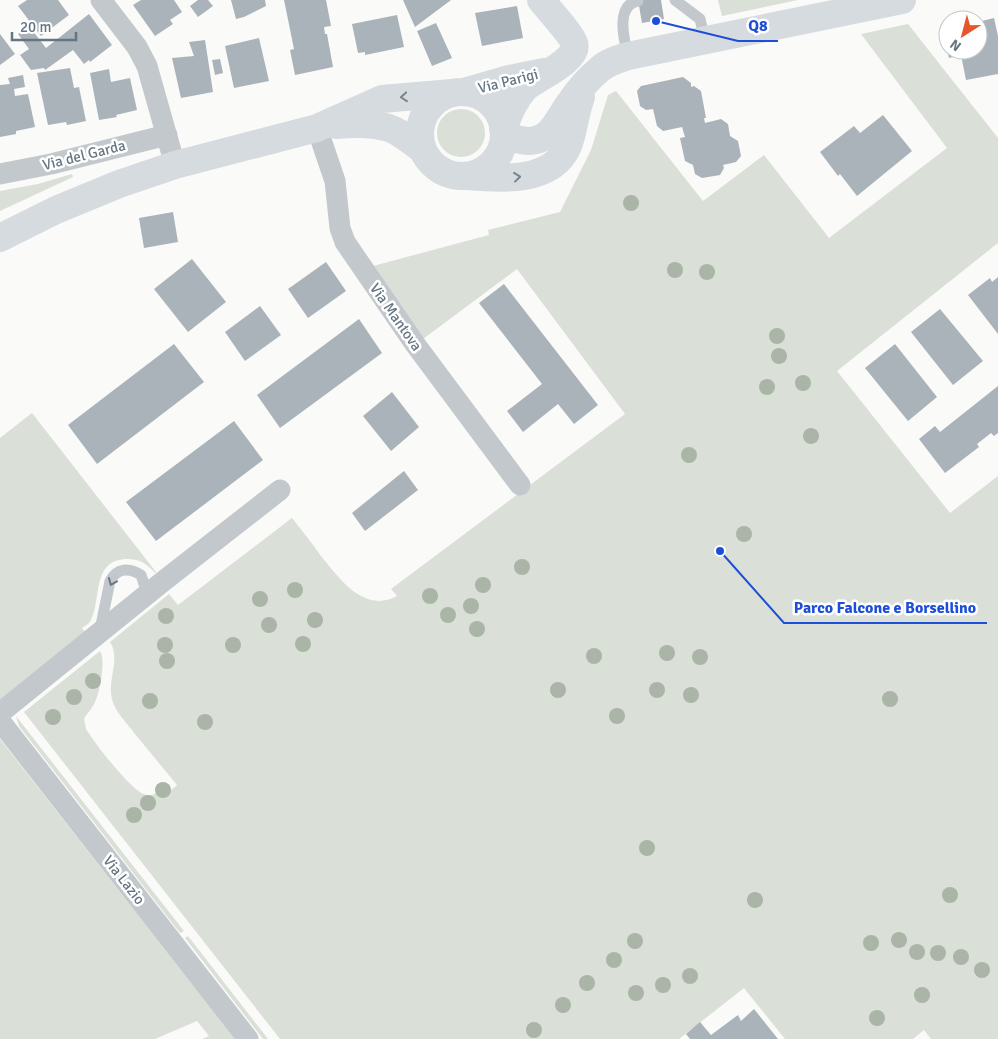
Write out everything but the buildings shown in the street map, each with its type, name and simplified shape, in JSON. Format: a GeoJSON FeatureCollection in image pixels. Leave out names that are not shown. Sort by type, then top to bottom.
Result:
{"type":"FeatureCollection","features":[{"type":"Feature","properties":{"kind":"main road","name":"Via Parigi"},"geometry":{"type":"LineString","coordinates":[[503,131],[511,107],[526,88],[566,61],[571,56],[575,46],[574,41],[541,0]]}},
{"type":"Feature","properties":{"kind":"main road"},"geometry":{"type":"LineString","coordinates":[[503,131],[506,135],[530,142],[540,139],[549,133],[569,103],[600,68],[628,56],[902,0]]}},
{"type":"Feature","properties":{"kind":"main road","name":"Via Parigi"},"geometry":{"type":"LineString","coordinates":[[563,28],[607,52],[628,56]]}},
{"type":"Feature","properties":{"kind":"main road","name":"Via Parigi"},"geometry":{"type":"LineString","coordinates":[[458,93],[509,79],[553,70]]}},
{"type":"Feature","properties":{"kind":"main road"},"geometry":{"type":"LineString","coordinates":[[458,93],[437,101],[425,113],[420,130],[423,150],[430,162],[441,171],[451,175],[489,178],[532,175],[547,168],[559,159],[567,148],[586,84]]}},
{"type":"Feature","properties":{"kind":"main road"},"geometry":{"type":"LineString","coordinates":[[0,238],[56,210],[98,192],[175,166],[321,127],[382,99],[458,93],[476,95],[489,103],[500,118],[503,131],[501,149],[494,161],[482,171],[468,176]]}},
{"type":"Feature","properties":{"kind":"main road"},"geometry":{"type":"LineString","coordinates":[[321,127],[367,124],[386,126],[423,150]]}},
{"type":"Feature","properties":{"kind":"street"},"geometry":{"type":"LineString","coordinates":[[101,0],[137,48],[147,66],[175,166]]}},
{"type":"Feature","properties":{"kind":"street","name":"Via Mantova"},"geometry":{"type":"LineString","coordinates":[[321,127],[335,182],[340,228],[345,242],[414,344],[520,485]]}},
{"type":"Feature","properties":{"kind":"street","name":"Via del Garda"},"geometry":{"type":"LineString","coordinates":[[0,174],[51,164],[167,134]]}},
{"type":"Feature","properties":{"kind":"street"},"geometry":{"type":"LineString","coordinates":[[0,714],[138,601],[280,490]]}},
{"type":"Feature","properties":{"kind":"street","name":"Via Lazio"},"geometry":{"type":"LineString","coordinates":[[0,721],[248,1039]]}},
{"type":"Feature","properties":{"kind":"lane"},"geometry":{"type":"LineString","coordinates":[[676,0],[701,22],[705,40]]}},
{"type":"Feature","properties":{"kind":"lane"},"geometry":{"type":"LineString","coordinates":[[628,56],[623,34],[623,19],[626,7],[632,2],[638,1]]}},
{"type":"Feature","properties":{"kind":"lane"},"geometry":{"type":"LineString","coordinates":[[96,635],[101,627],[110,581],[118,572],[130,570],[141,575],[145,587],[138,601]]}},
{"type":"Feature","properties":{"kind":"shaded area"},"geometry":{"type":"Polygon","coordinates":[[[718,0],[798,0],[722,16],[718,0]]]}},
{"type":"Feature","properties":{"kind":"shaded area"},"geometry":{"type":"Polygon","coordinates":[[[908,24],[998,138],[998,243],[837,371],[950,513],[998,476],[998,1039],[931,1039],[924,1030],[913,1039],[785,1039],[744,988],[679,1039],[280,1039],[24,712],[100,651],[102,655],[102,668],[100,684],[95,702],[84,719],[86,729],[123,777],[133,786],[147,795],[152,795],[164,788],[169,792],[177,785],[122,717],[112,699],[111,684],[114,655],[110,642],[169,594],[178,605],[292,518],[336,574],[353,591],[363,597],[374,600],[385,600],[397,596],[391,589],[625,414],[517,269],[423,339],[373,266],[489,235],[488,230],[560,212],[591,150],[608,95],[616,91],[703,201],[764,155],[829,238],[947,148],[861,34],[908,24]]]}},
{"type":"Feature","properties":{"kind":"shaded area"},"geometry":{"type":"Polygon","coordinates":[[[456,109],[466,109],[478,116],[485,128],[485,138],[478,150],[466,157],[456,157],[448,153],[441,146],[437,138],[437,128],[441,120],[448,113],[456,109]]]}},
{"type":"Feature","properties":{"kind":"shaded area"},"geometry":{"type":"Polygon","coordinates":[[[72,174],[73,177],[0,211],[0,191],[38,184],[72,174]]]}},
{"type":"Feature","properties":{"kind":"shaded area"},"geometry":{"type":"Polygon","coordinates":[[[32,413],[156,572],[143,563],[132,559],[116,561],[108,566],[100,582],[91,620],[82,628],[85,632],[0,701],[0,438],[32,413]]]}},
{"type":"Feature","properties":{"kind":"shaded area"},"geometry":{"type":"Polygon","coordinates":[[[16,716],[184,931],[180,933],[19,726],[16,716]]]}},
{"type":"Feature","properties":{"kind":"shaded area"},"geometry":{"type":"Polygon","coordinates":[[[0,739],[235,1039],[202,1039],[209,1036],[197,1021],[155,1039],[0,1039],[0,739]]]}},
{"type":"Feature","properties":{"kind":"shaded area"},"geometry":{"type":"Polygon","coordinates":[[[188,936],[268,1039],[263,1039],[185,938],[188,936]]]}},
{"type":"Feature","properties":{"kind":"place","name":"Q8"},"geometry":{"type":"Point","coordinates":[656,21]}},
{"type":"Feature","properties":{"kind":"place","name":"Parco Falcone e Borsellino"},"geometry":{"type":"Point","coordinates":[720,551]}}]}
